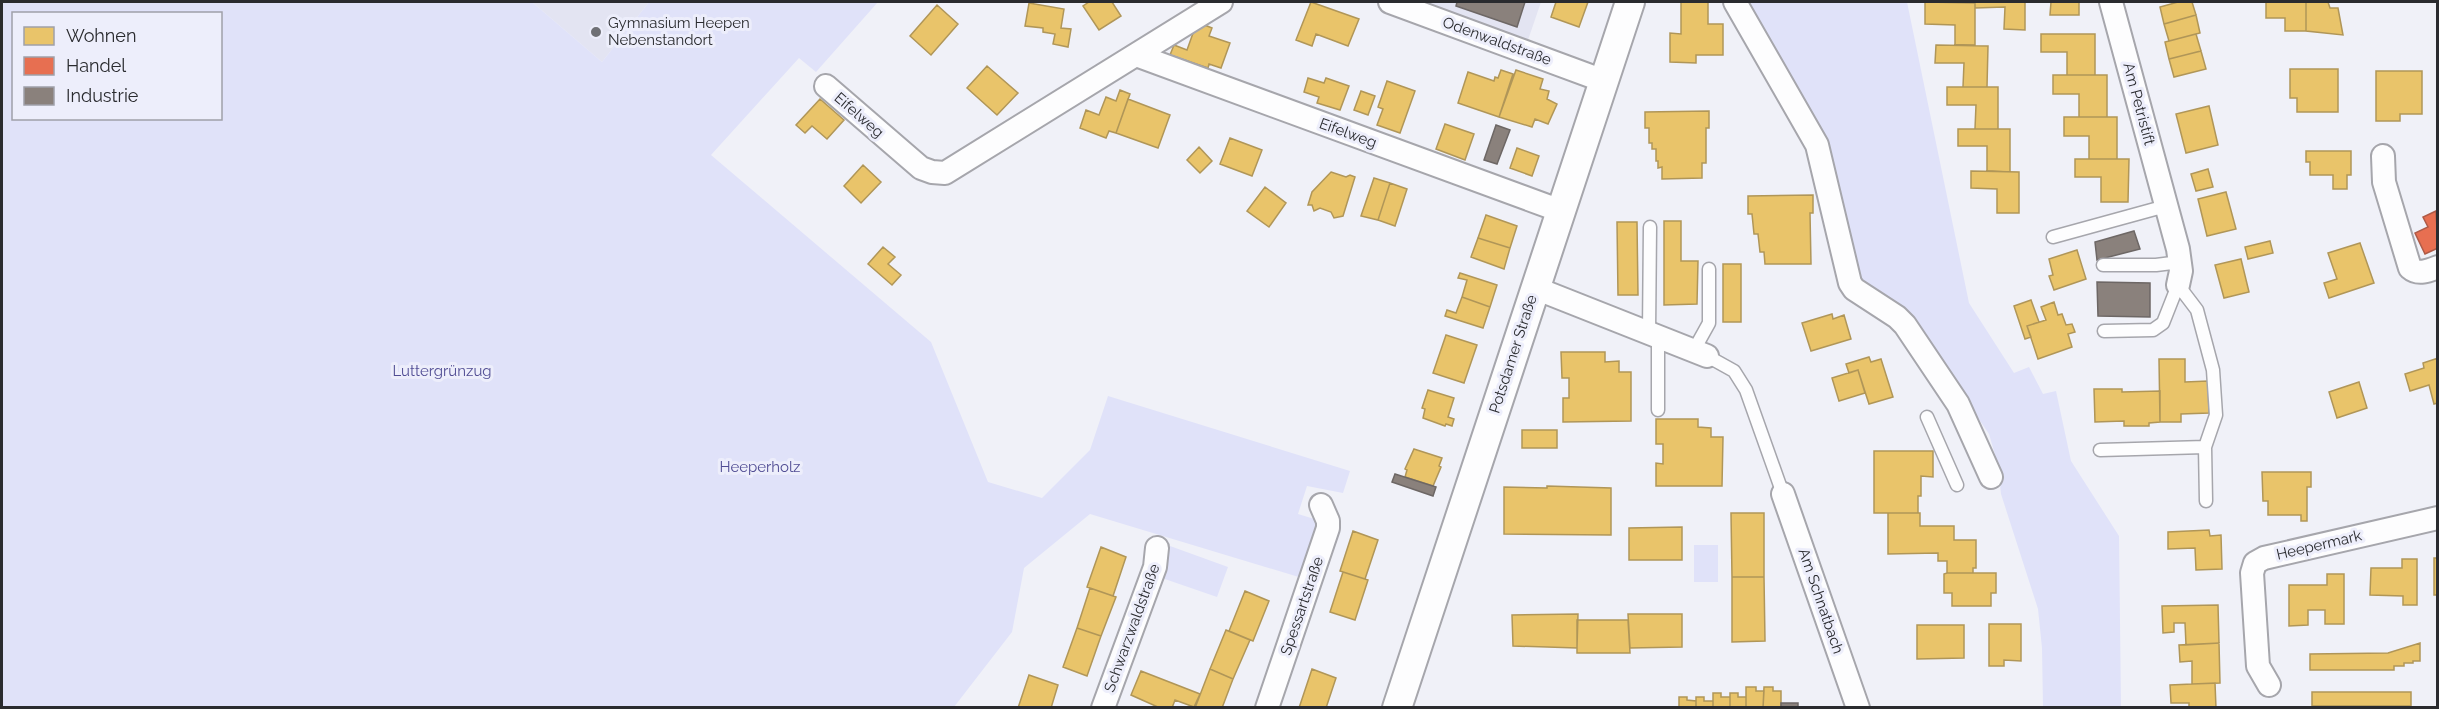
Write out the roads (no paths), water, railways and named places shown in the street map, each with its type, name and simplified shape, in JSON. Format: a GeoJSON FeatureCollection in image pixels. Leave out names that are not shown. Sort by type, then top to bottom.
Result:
{"type":"FeatureCollection","features":[{"type":"Feature","properties":{"kind":"street","name":"Eifelweg"},"geometry":{"type":"LineString","coordinates":[[826,86],[921,168],[939,173],[952,170],[1221,2]]}},
{"type":"Feature","properties":{"kind":"street","name":"Odenwaldstraße"},"geometry":{"type":"LineString","coordinates":[[1390,2],[1604,81]]}},
{"type":"Feature","properties":{"kind":"street","name":"Potsdamer Straße"},"geometry":{"type":"LineString","coordinates":[[1397,708],[1630,2]]}},
{"type":"Feature","properties":{"kind":"street"},"geometry":{"type":"LineString","coordinates":[[1735,2],[1817,145],[1850,283],[1854,289],[1897,317],[1905,326],[1958,404],[1991,477]]}},
{"type":"Feature","properties":{"kind":"street","name":"Am Petristift"},"geometry":{"type":"LineString","coordinates":[[2111,2],[2180,262],[2178,285]]}},
{"type":"Feature","properties":{"kind":"street","name":"Eifelweg"},"geometry":{"type":"LineString","coordinates":[[1136,55],[1561,211]]}},
{"type":"Feature","properties":{"kind":"street"},"geometry":{"type":"LineString","coordinates":[[2383,156],[2384,182],[2410,268],[2414,272],[2421,272],[2438,267]]}},
{"type":"Feature","properties":{"kind":"street"},"geometry":{"type":"LineString","coordinates":[[1535,288],[1700,353]]}},
{"type":"Feature","properties":{"kind":"street","name":"Am Schnatbach"},"geometry":{"type":"LineString","coordinates":[[1783,494],[1858,708]]}},
{"type":"Feature","properties":{"kind":"street","name":"Spessartstraße"},"geometry":{"type":"LineString","coordinates":[[1267,708],[1328,528],[1328,521],[1321,505]]}},
{"type":"Feature","properties":{"kind":"street","name":"Heepermark"},"geometry":{"type":"LineString","coordinates":[[2269,685],[2258,666],[2252,573],[2255,563],[2264,558],[2438,518]]}},
{"type":"Feature","properties":{"kind":"street","name":"Schwarzwaldstraße"},"geometry":{"type":"LineString","coordinates":[[1103,708],[1155,567],[1157,548]]}},
{"type":"Feature","properties":{"kind":"lane"},"geometry":{"type":"LineString","coordinates":[[2053,237],[2166,206]]}},
{"type":"Feature","properties":{"kind":"lane"},"geometry":{"type":"LineString","coordinates":[[1650,227],[1658,410]]}},
{"type":"Feature","properties":{"kind":"lane"},"geometry":{"type":"LineString","coordinates":[[2103,266],[2156,266],[2180,262]]}},
{"type":"Feature","properties":{"kind":"lane"},"geometry":{"type":"LineString","coordinates":[[1709,269],[1709,323],[1700,353],[1734,371],[1746,390],[1783,494]]}},
{"type":"Feature","properties":{"kind":"lane"},"geometry":{"type":"LineString","coordinates":[[2104,331],[2153,330],[2163,322],[2178,285]]}},
{"type":"Feature","properties":{"kind":"lane"},"geometry":{"type":"LineString","coordinates":[[2178,285],[2197,310],[2213,370],[2216,415],[2205,447],[2206,501]]}},
{"type":"Feature","properties":{"kind":"lane"},"geometry":{"type":"LineString","coordinates":[[1927,417],[1957,485]]}},
{"type":"Feature","properties":{"kind":"lane"},"geometry":{"type":"LineString","coordinates":[[2100,450],[2205,447]]}},
{"type":"Feature","properties":{"kind":"place","name":"Gymnasium Heepen Nebenstandort"},"geometry":{"type":"Point","coordinates":[596,32]}},
{"type":"Feature","properties":{"kind":"park label","name":"Luttergrünzug"},"geometry":{"type":"Point","coordinates":[442,371]}},
{"type":"Feature","properties":{"kind":"park label","name":"Heeperholz"},"geometry":{"type":"Point","coordinates":[760,467]}}]}
